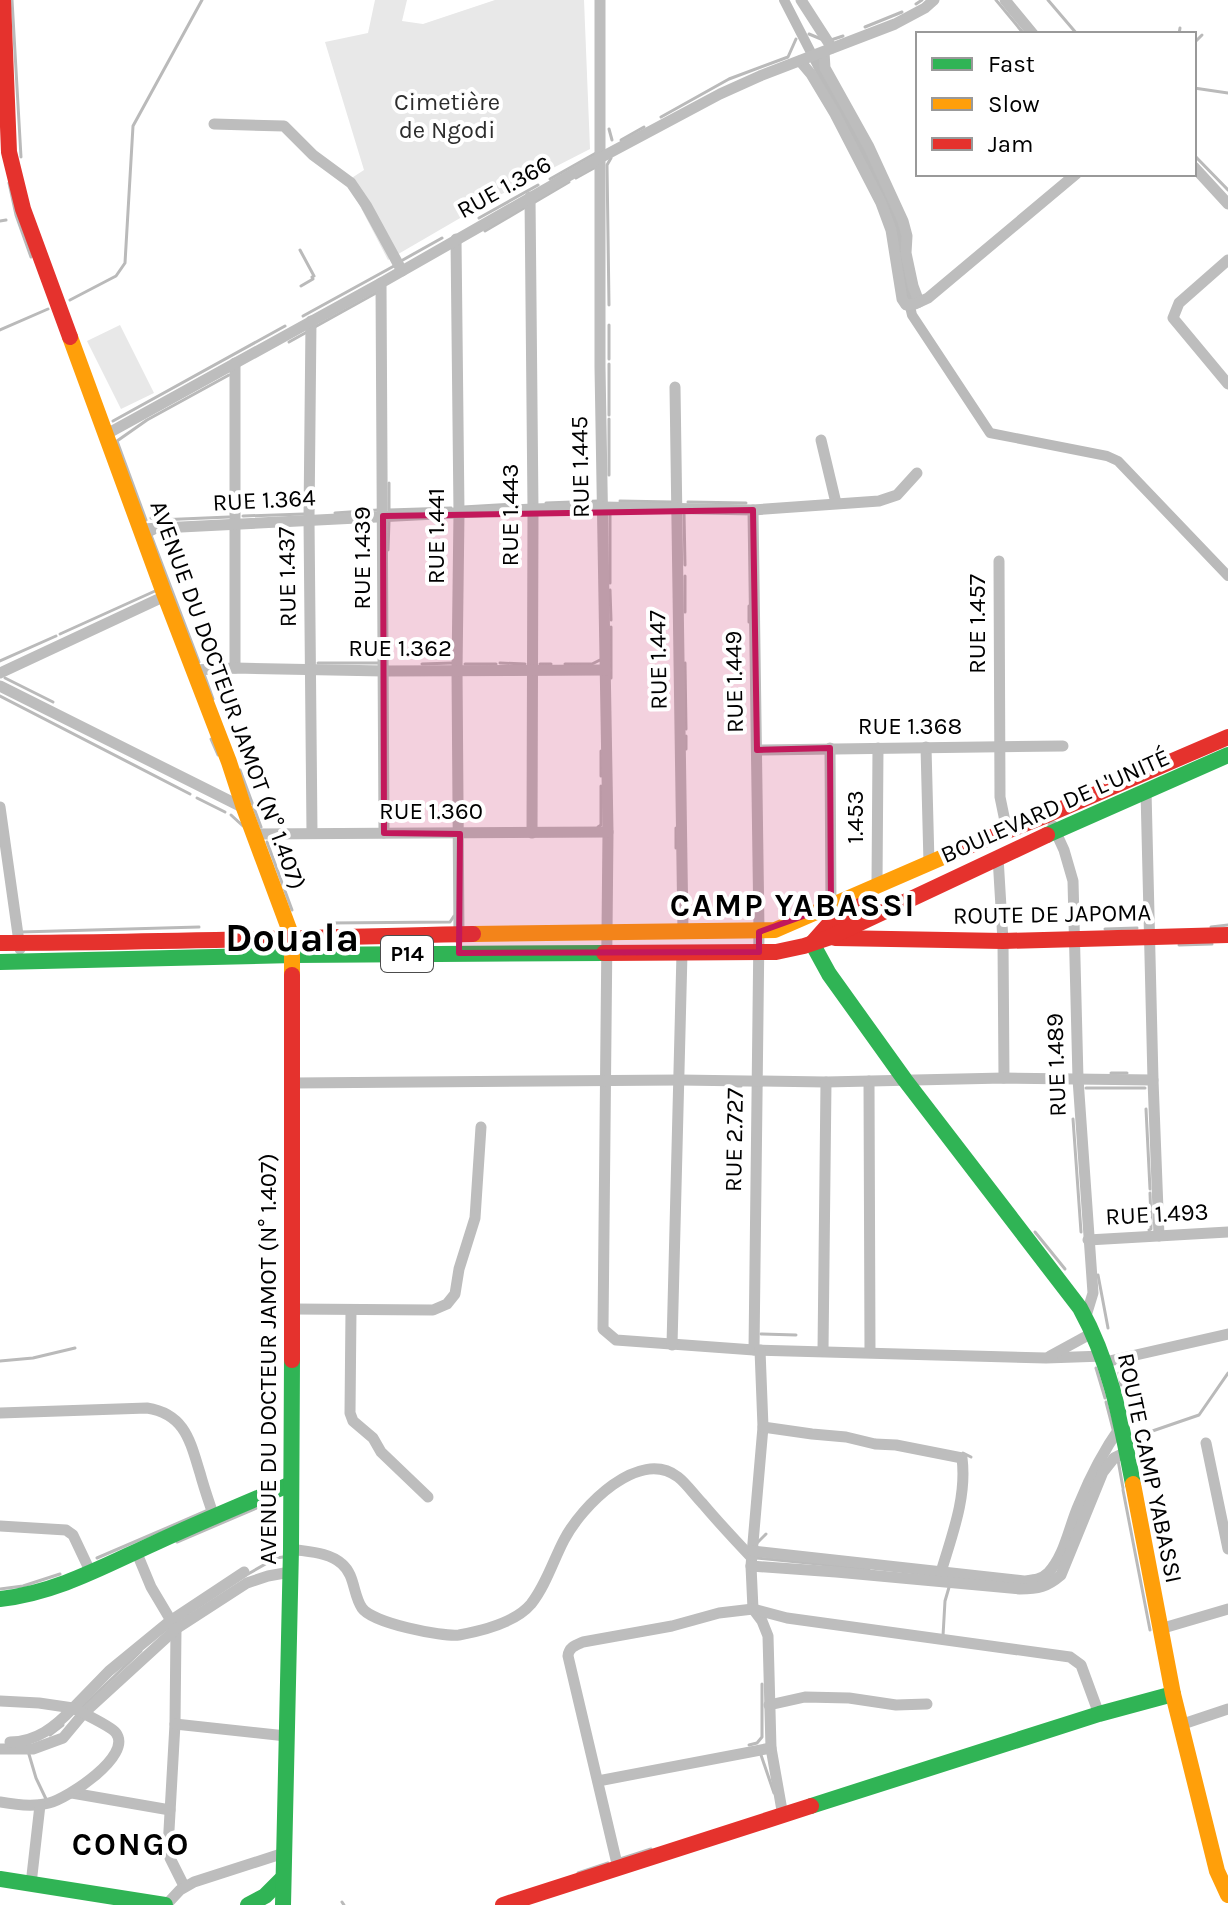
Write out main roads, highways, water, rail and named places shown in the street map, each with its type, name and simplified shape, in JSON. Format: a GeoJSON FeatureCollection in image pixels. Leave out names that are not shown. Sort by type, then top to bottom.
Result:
{"type":"FeatureCollection","features":[{"type":"Feature","properties":{"kind":"main road","name":"AVENUE DU DOCTEUR JAMOT (N° 1.407)"},"geometry":{"type":"LineString","coordinates":[[3,0],[9,152],[23,209],[292,937],[291,1558],[283,1905]]}},
{"type":"Feature","properties":{"kind":"main road","name":"BOULEVARD DE L'UNITÉ"},"geometry":{"type":"LineString","coordinates":[[0,962],[294,955],[607,932],[767,931],[785,927],[1228,737]]}},
{"type":"Feature","properties":{"kind":"main road","name":"BOULEVARD DE L'UNITÉ"},"geometry":{"type":"LineString","coordinates":[[0,943],[292,937],[458,942],[606,952],[787,951],[820,940],[1228,755]]}},
{"type":"Feature","properties":{"kind":"main road"},"geometry":{"type":"LineString","coordinates":[[820,940],[830,923],[841,915],[1001,842],[1007,831]]}},
{"type":"Feature","properties":{"kind":"main road","name":"ROUTE DE JAPOMA"},"geometry":{"type":"LineString","coordinates":[[820,940],[1003,941],[1228,935]]}},
{"type":"Feature","properties":{"kind":"main road","name":"ROUTE CAMP YABASSI"},"geometry":{"type":"LineString","coordinates":[[820,940],[829,974],[905,1080],[1086,1316],[1094,1332],[1116,1398],[1180,1725],[1228,1895]]}},
{"type":"Feature","properties":{"kind":"main road"},"geometry":{"type":"LineString","coordinates":[[0,1599],[37,1593],[91,1573],[291,1484]]}},
{"type":"Feature","properties":{"kind":"main road"},"geometry":{"type":"LineString","coordinates":[[503,1905],[1099,1714],[1173,1694]]}},
{"type":"Feature","properties":{"kind":"main road"},"geometry":{"type":"LineString","coordinates":[[248,1905],[265,1896],[283,1878]]}},
{"type":"Feature","properties":{"kind":"main road"},"geometry":{"type":"LineString","coordinates":[[0,1879],[166,1905]]}},
{"type":"Feature","properties":{"kind":"waterway"},"geometry":{"type":"LineString","coordinates":[[12,0],[21,157]]}},
{"type":"Feature","properties":{"kind":"waterway"},"geometry":{"type":"LineString","coordinates":[[70,300],[116,276],[125,263],[133,126],[202,0]]}},
{"type":"Feature","properties":{"kind":"waterway"},"geometry":{"type":"LineString","coordinates":[[784,0],[898,222],[902,272],[912,315],[990,433],[1107,456],[1118,461],[1228,576]]}},
{"type":"Feature","properties":{"kind":"waterway"},"geometry":{"type":"LineString","coordinates":[[916,4],[922,0]]}},
{"type":"Feature","properties":{"kind":"waterway"},"geometry":{"type":"LineString","coordinates":[[996,0],[1022,32]]}},
{"type":"Feature","properties":{"kind":"waterway"},"geometry":{"type":"LineString","coordinates":[[1048,0],[1075,32]]}},
{"type":"Feature","properties":{"kind":"waterway"},"geometry":{"type":"LineString","coordinates":[[865,27],[902,12]]}},
{"type":"Feature","properties":{"kind":"waterway"},"geometry":{"type":"LineString","coordinates":[[1179,32],[1180,28]]}},
{"type":"Feature","properties":{"kind":"waterway"},"geometry":{"type":"LineString","coordinates":[[809,34],[821,39]]}},
{"type":"Feature","properties":{"kind":"waterway"},"geometry":{"type":"LineString","coordinates":[[1196,41],[1202,35]]}},
{"type":"Feature","properties":{"kind":"waterway"},"geometry":{"type":"LineString","coordinates":[[831,40],[843,36]]}},
{"type":"Feature","properties":{"kind":"waterway"},"geometry":{"type":"LineString","coordinates":[[661,117],[729,79],[788,57],[796,39]]}},
{"type":"Feature","properties":{"kind":"waterway"},"geometry":{"type":"LineString","coordinates":[[1196,88],[1228,93]]}},
{"type":"Feature","properties":{"kind":"waterway"},"geometry":{"type":"LineString","coordinates":[[621,140],[644,127]]}},
{"type":"Feature","properties":{"kind":"waterway"},"geometry":{"type":"LineString","coordinates":[[609,129],[612,140]]}},
{"type":"Feature","properties":{"kind":"waterway"},"geometry":{"type":"LineString","coordinates":[[550,179],[596,153]]}},
{"type":"Feature","properties":{"kind":"waterway"},"geometry":{"type":"LineString","coordinates":[[1196,157],[1228,190]]}},
{"type":"Feature","properties":{"kind":"waterway"},"geometry":{"type":"LineString","coordinates":[[609,305],[607,165],[611,158]]}},
{"type":"Feature","properties":{"kind":"waterway"},"geometry":{"type":"LineString","coordinates":[[576,178],[597,168]]}},
{"type":"Feature","properties":{"kind":"waterway"},"geometry":{"type":"LineString","coordinates":[[535,202],[569,182]]}},
{"type":"Feature","properties":{"kind":"waterway"},"geometry":{"type":"LineString","coordinates":[[9,183],[16,215],[31,257]]}},
{"type":"Feature","properties":{"kind":"waterway"},"geometry":{"type":"LineString","coordinates":[[479,218],[538,185]]}},
{"type":"Feature","properties":{"kind":"waterway"},"geometry":{"type":"LineString","coordinates":[[485,231],[524,208]]}},
{"type":"Feature","properties":{"kind":"waterway"},"geometry":{"type":"LineString","coordinates":[[0,221],[6,220]]}},
{"type":"Feature","properties":{"kind":"waterway"},"geometry":{"type":"LineString","coordinates":[[401,261],[442,238]]}},
{"type":"Feature","properties":{"kind":"waterway"},"geometry":{"type":"LineString","coordinates":[[300,250],[314,276],[301,286]]}},
{"type":"Feature","properties":{"kind":"waterway"},"geometry":{"type":"LineString","coordinates":[[303,316],[394,266]]}},
{"type":"Feature","properties":{"kind":"waterway"},"geometry":{"type":"LineString","coordinates":[[313,328],[376,293]]}},
{"type":"Feature","properties":{"kind":"waterway"},"geometry":{"type":"LineString","coordinates":[[0,330],[48,309]]}},
{"type":"Feature","properties":{"kind":"waterway"},"geometry":{"type":"LineString","coordinates":[[609,325],[609,359]]}},
{"type":"Feature","properties":{"kind":"waterway"},"geometry":{"type":"LineString","coordinates":[[113,421],[285,326]]}},
{"type":"Feature","properties":{"kind":"waterway"},"geometry":{"type":"LineString","coordinates":[[289,342],[307,332]]}},
{"type":"Feature","properties":{"kind":"waterway"},"geometry":{"type":"LineString","coordinates":[[609,364],[609,415]]}},
{"type":"Feature","properties":{"kind":"waterway"},"geometry":{"type":"LineString","coordinates":[[146,520],[117,441],[147,420],[229,375]]}},
{"type":"Feature","properties":{"kind":"waterway"},"geometry":{"type":"LineString","coordinates":[[609,419],[609,475]]}},
{"type":"Feature","properties":{"kind":"waterway"},"geometry":{"type":"LineString","coordinates":[[389,483],[389,510],[451,508]]}},
{"type":"Feature","properties":{"kind":"waterway"},"geometry":{"type":"LineString","coordinates":[[546,503],[598,501]]}},
{"type":"Feature","properties":{"kind":"waterway"},"geometry":{"type":"LineString","coordinates":[[620,501],[672,502]]}},
{"type":"Feature","properties":{"kind":"waterway"},"geometry":{"type":"LineString","coordinates":[[688,502],[746,503]]}},
{"type":"Feature","properties":{"kind":"waterway"},"geometry":{"type":"LineString","coordinates":[[463,507],[515,504]]}},
{"type":"Feature","properties":{"kind":"waterway"},"geometry":{"type":"LineString","coordinates":[[335,513],[378,510]]}},
{"type":"Feature","properties":{"kind":"waterway"},"geometry":{"type":"LineString","coordinates":[[610,511],[610,583]]}},
{"type":"Feature","properties":{"kind":"waterway"},"geometry":{"type":"LineString","coordinates":[[684,513],[685,565]]}},
{"type":"Feature","properties":{"kind":"waterway"},"geometry":{"type":"LineString","coordinates":[[243,516],[304,514]]}},
{"type":"Feature","properties":{"kind":"waterway"},"geometry":{"type":"LineString","coordinates":[[151,518],[229,517]]}},
{"type":"Feature","properties":{"kind":"waterway"},"geometry":{"type":"LineString","coordinates":[[388,550],[389,521]]}},
{"type":"Feature","properties":{"kind":"waterway"},"geometry":{"type":"LineString","coordinates":[[155,533],[151,535],[199,662]]}},
{"type":"Feature","properties":{"kind":"waterway"},"geometry":{"type":"LineString","coordinates":[[685,576],[685,612]]}},
{"type":"Feature","properties":{"kind":"waterway"},"geometry":{"type":"LineString","coordinates":[[610,590],[611,620]]}},
{"type":"Feature","properties":{"kind":"waterway"},"geometry":{"type":"LineString","coordinates":[[60,634],[155,591]]}},
{"type":"Feature","properties":{"kind":"waterway"},"geometry":{"type":"LineString","coordinates":[[749,606],[749,622]]}},
{"type":"Feature","properties":{"kind":"waterway"},"geometry":{"type":"LineString","coordinates":[[611,627],[611,678]]}},
{"type":"Feature","properties":{"kind":"waterway"},"geometry":{"type":"LineString","coordinates":[[0,661],[56,636]]}},
{"type":"Feature","properties":{"kind":"waterway"},"geometry":{"type":"LineString","coordinates":[[565,664],[592,664],[600,660]]}},
{"type":"Feature","properties":{"kind":"waterway"},"geometry":{"type":"LineString","coordinates":[[318,663],[378,663]]}},
{"type":"Feature","properties":{"kind":"waterway"},"geometry":{"type":"LineString","coordinates":[[422,664],[452,663]]}},
{"type":"Feature","properties":{"kind":"waterway"},"geometry":{"type":"LineString","coordinates":[[500,663],[525,664]]}},
{"type":"Feature","properties":{"kind":"waterway"},"geometry":{"type":"LineString","coordinates":[[685,663],[686,729]]}},
{"type":"Feature","properties":{"kind":"waterway"},"geometry":{"type":"LineString","coordinates":[[465,664],[496,664]]}},
{"type":"Feature","properties":{"kind":"waterway"},"geometry":{"type":"LineString","coordinates":[[540,664],[551,664]]}},
{"type":"Feature","properties":{"kind":"waterway"},"geometry":{"type":"LineString","coordinates":[[204,674],[213,699]]}},
{"type":"Feature","properties":{"kind":"waterway"},"geometry":{"type":"LineString","coordinates":[[5,678],[53,702]]}},
{"type":"Feature","properties":{"kind":"waterway"},"geometry":{"type":"LineString","coordinates":[[0,696],[190,794]]}},
{"type":"Feature","properties":{"kind":"waterway"},"geometry":{"type":"LineString","coordinates":[[686,736],[686,749]]}},
{"type":"Feature","properties":{"kind":"waterway"},"geometry":{"type":"LineString","coordinates":[[211,739],[218,755]]}},
{"type":"Feature","properties":{"kind":"waterway"},"geometry":{"type":"LineString","coordinates":[[601,751],[601,776]]}},
{"type":"Feature","properties":{"kind":"waterway"},"geometry":{"type":"LineString","coordinates":[[240,770],[261,827]]}},
{"type":"Feature","properties":{"kind":"waterway"},"geometry":{"type":"LineString","coordinates":[[598,827],[601,825],[601,786]]}},
{"type":"Feature","properties":{"kind":"waterway"},"geometry":{"type":"LineString","coordinates":[[197,798],[225,812]]}},
{"type":"Feature","properties":{"kind":"waterway"},"geometry":{"type":"LineString","coordinates":[[231,815],[243,826]]}},
{"type":"Feature","properties":{"kind":"waterway"},"geometry":{"type":"LineString","coordinates":[[676,828],[676,848]]}},
{"type":"Feature","properties":{"kind":"waterway"},"geometry":{"type":"LineString","coordinates":[[267,842],[292,910]]}},
{"type":"Feature","properties":{"kind":"waterway"},"geometry":{"type":"LineString","coordinates":[[329,923],[450,922],[454,916]]}},
{"type":"Feature","properties":{"kind":"waterway"},"geometry":{"type":"LineString","coordinates":[[1211,927],[1228,925]]}},
{"type":"Feature","properties":{"kind":"waterway"},"geometry":{"type":"LineString","coordinates":[[21,932],[199,927]]}},
{"type":"Feature","properties":{"kind":"waterway"},"geometry":{"type":"LineString","coordinates":[[1105,929],[1137,928]]}},
{"type":"Feature","properties":{"kind":"waterway"},"geometry":{"type":"LineString","coordinates":[[1179,945],[1212,944]]}},
{"type":"Feature","properties":{"kind":"waterway"},"geometry":{"type":"LineString","coordinates":[[1111,1073],[1127,1073]]}},
{"type":"Feature","properties":{"kind":"waterway"},"geometry":{"type":"LineString","coordinates":[[728,1086],[741,1086]]}},
{"type":"Feature","properties":{"kind":"waterway"},"geometry":{"type":"LineString","coordinates":[[1086,1088],[1145,1088]]}},
{"type":"Feature","properties":{"kind":"waterway"},"geometry":{"type":"LineString","coordinates":[[1146,1109],[1150,1189]]}},
{"type":"Feature","properties":{"kind":"waterway"},"geometry":{"type":"LineString","coordinates":[[1073,1119],[1081,1232]]}},
{"type":"Feature","properties":{"kind":"waterway"},"geometry":{"type":"LineString","coordinates":[[1150,1193],[1151,1220]]}},
{"type":"Feature","properties":{"kind":"waterway"},"geometry":{"type":"LineString","coordinates":[[1149,1230],[1151,1222]]}},
{"type":"Feature","properties":{"kind":"waterway"},"geometry":{"type":"LineString","coordinates":[[1035,1232],[1065,1269]]}},
{"type":"Feature","properties":{"kind":"waterway"},"geometry":{"type":"LineString","coordinates":[[1098,1275],[1108,1328]]}},
{"type":"Feature","properties":{"kind":"waterway"},"geometry":{"type":"LineString","coordinates":[[761,1334],[796,1335]]}},
{"type":"Feature","properties":{"kind":"waterway"},"geometry":{"type":"LineString","coordinates":[[0,1361],[33,1358],[75,1348]]}},
{"type":"Feature","properties":{"kind":"waterway"},"geometry":{"type":"LineString","coordinates":[[1096,1368],[1105,1398]]}},
{"type":"Feature","properties":{"kind":"waterway"},"geometry":{"type":"LineString","coordinates":[[1119,1373],[1121,1385]]}},
{"type":"Feature","properties":{"kind":"waterway"},"geometry":{"type":"LineString","coordinates":[[1132,1438],[1199,1415],[1228,1373]]}},
{"type":"Feature","properties":{"kind":"waterway"},"geometry":{"type":"LineString","coordinates":[[1106,1402],[1113,1429]]}},
{"type":"Feature","properties":{"kind":"waterway"},"geometry":{"type":"LineString","coordinates":[[963,1453],[971,1457]]}},
{"type":"Feature","properties":{"kind":"waterway"},"geometry":{"type":"LineString","coordinates":[[1118,1460],[1123,1488]]}},
{"type":"Feature","properties":{"kind":"waterway"},"geometry":{"type":"LineString","coordinates":[[1123,1490],[1150,1630]]}},
{"type":"Feature","properties":{"kind":"waterway"},"geometry":{"type":"LineString","coordinates":[[177,1542],[271,1502]]}},
{"type":"Feature","properties":{"kind":"waterway"},"geometry":{"type":"LineString","coordinates":[[97,1558],[206,1511]]}},
{"type":"Feature","properties":{"kind":"waterway"},"geometry":{"type":"LineString","coordinates":[[757,1543],[766,1534]]}},
{"type":"Feature","properties":{"kind":"waterway"},"geometry":{"type":"LineString","coordinates":[[248,1574],[283,1557]]}},
{"type":"Feature","properties":{"kind":"waterway"},"geometry":{"type":"LineString","coordinates":[[757,1558],[869,1569]]}},
{"type":"Feature","properties":{"kind":"waterway"},"geometry":{"type":"LineString","coordinates":[[0,1589],[23,1586],[60,1574]]}},
{"type":"Feature","properties":{"kind":"waterway"},"geometry":{"type":"LineString","coordinates":[[943,1636],[945,1601],[950,1584]]}},
{"type":"Feature","properties":{"kind":"waterway"},"geometry":{"type":"LineString","coordinates":[[80,1709],[141,1651]]}},
{"type":"Feature","properties":{"kind":"waterway"},"geometry":{"type":"LineString","coordinates":[[749,1745],[757,1743],[762,1737],[762,1684]]}},
{"type":"Feature","properties":{"kind":"waterway"},"geometry":{"type":"LineString","coordinates":[[50,1735],[63,1725]]}},
{"type":"Feature","properties":{"kind":"waterway"},"geometry":{"type":"LineString","coordinates":[[28,1751],[46,1799]]}},
{"type":"Feature","properties":{"kind":"waterway"},"geometry":{"type":"LineString","coordinates":[[761,1755],[774,1793]]}},
{"type":"Feature","properties":{"kind":"waterway"},"geometry":{"type":"LineString","coordinates":[[620,1859],[651,1849]]}},
{"type":"Feature","properties":{"kind":"waterway"},"geometry":{"type":"LineString","coordinates":[[578,1873],[608,1863]]}},
{"type":"Feature","properties":{"kind":"district","name":"CAMP YABASSI"},"geometry":{"type":"Point","coordinates":[793,905]}},
{"type":"Feature","properties":{"kind":"district","name":"Douala"},"geometry":{"type":"Point","coordinates":[292,937]}},
{"type":"Feature","properties":{"kind":"district","name":"CONGO"},"geometry":{"type":"Point","coordinates":[131,1844]}},
{"type":"Feature","properties":{"kind":"park label","name":"Cimetière de Ngodi"},"geometry":{"type":"Point","coordinates":[447,116]}}]}
